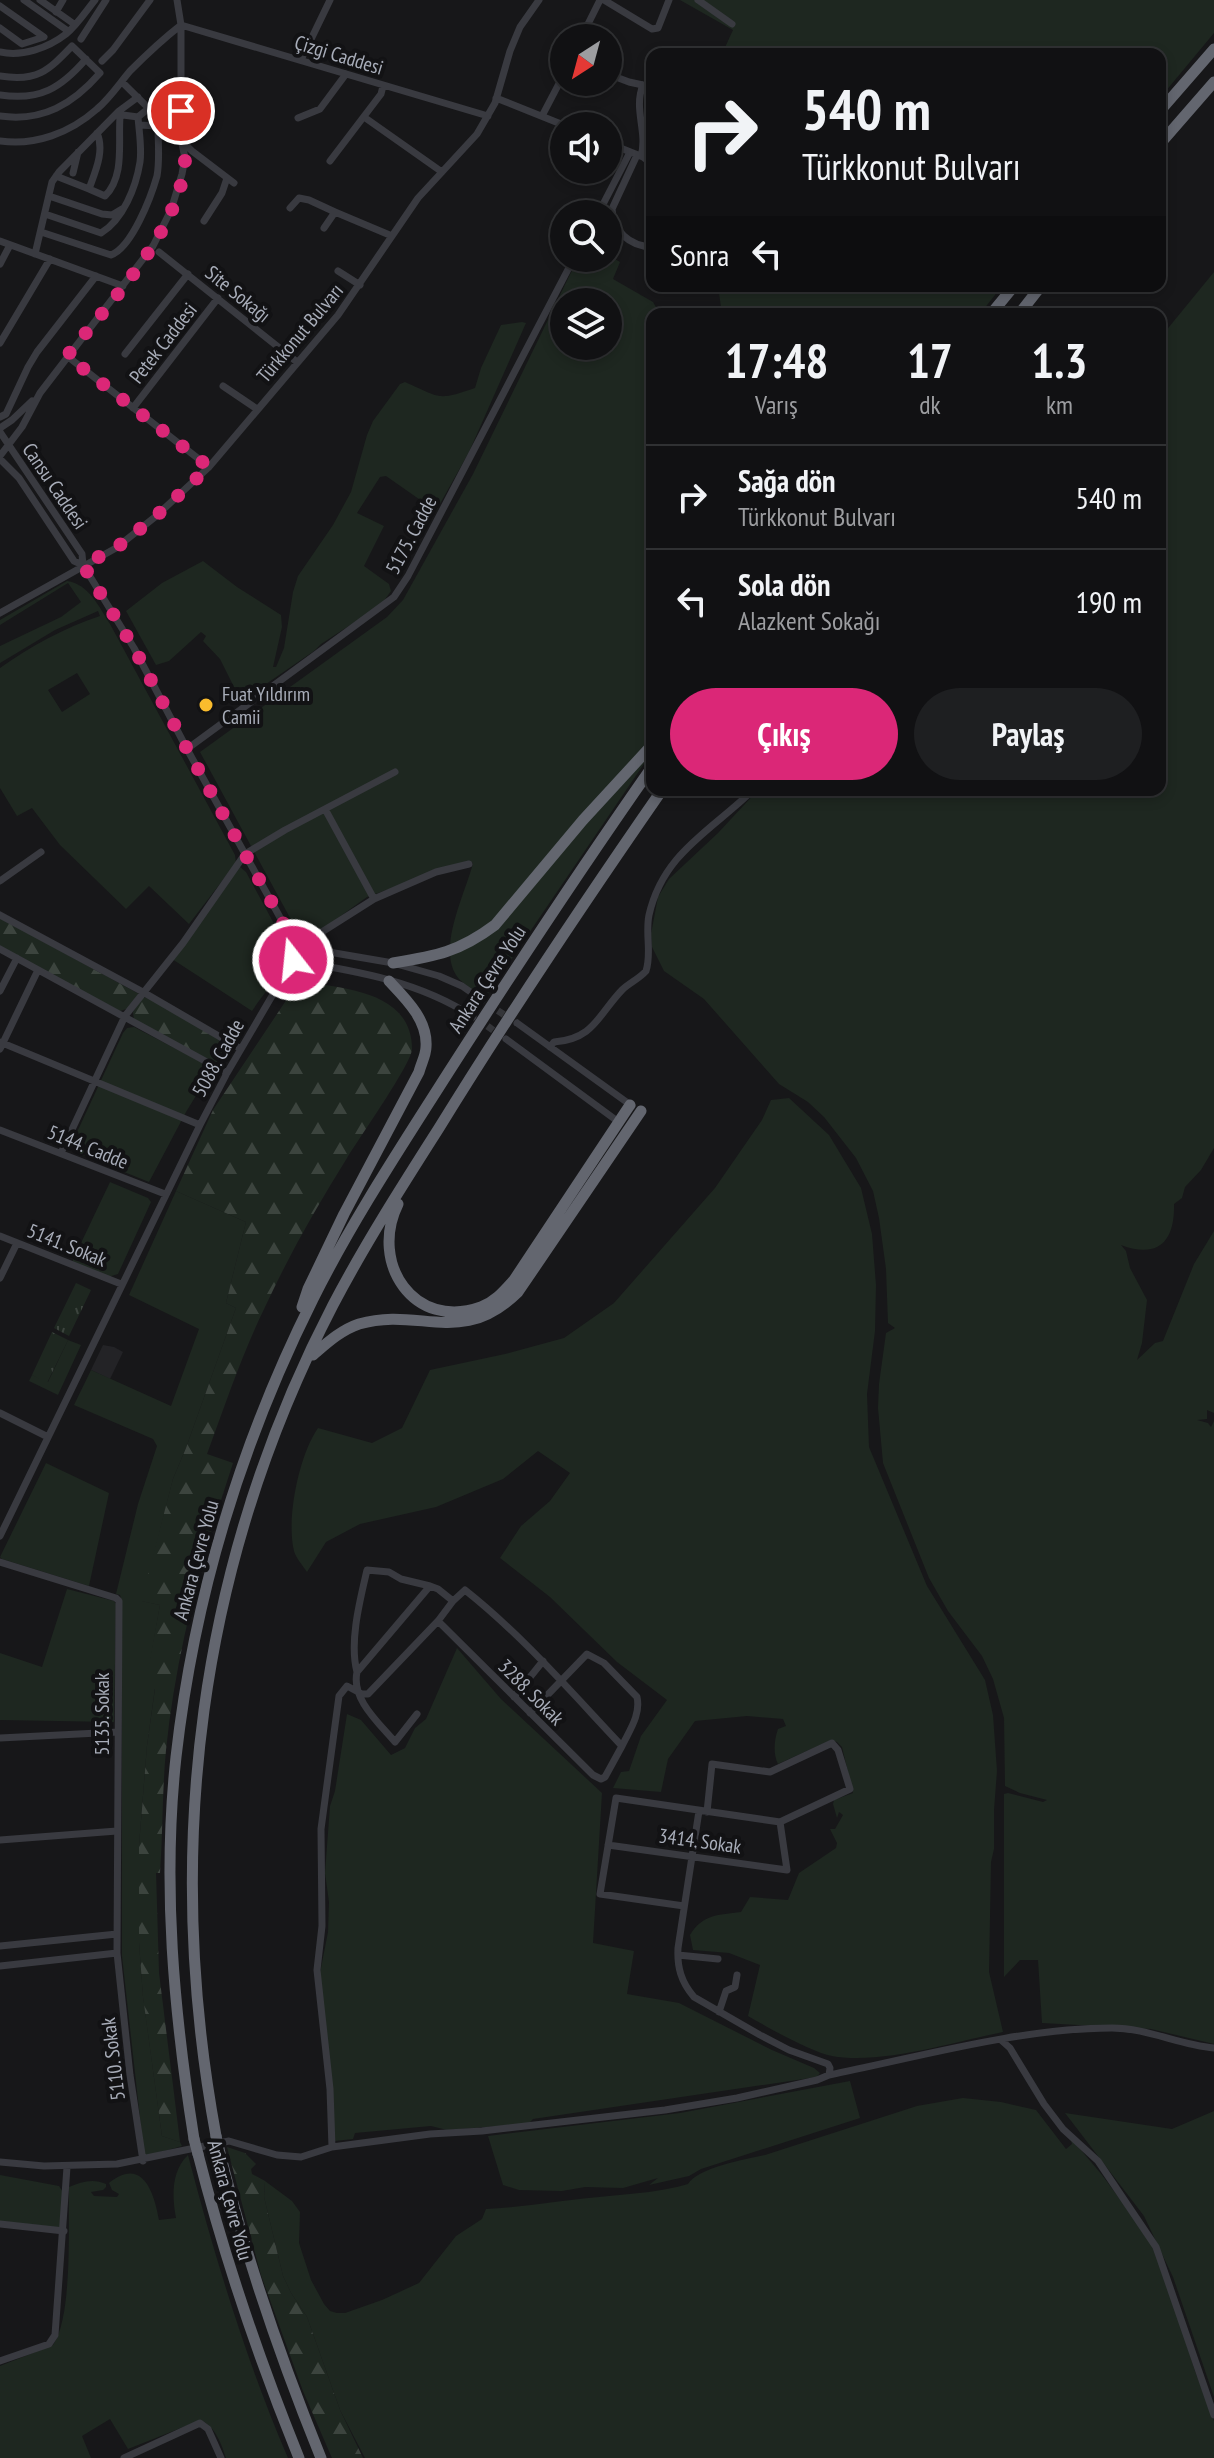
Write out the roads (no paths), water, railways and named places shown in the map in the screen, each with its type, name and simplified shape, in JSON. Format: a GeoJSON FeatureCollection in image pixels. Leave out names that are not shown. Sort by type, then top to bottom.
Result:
{"type":"FeatureCollection","features":[{"type":"Feature","properties":{"kind":"highway"},"geometry":{"type":"LineString","coordinates":[[1166,104],[1214,49]]}},
{"type":"Feature","properties":{"kind":"highway"},"geometry":{"type":"LineString","coordinates":[[1166,137],[1214,82]]}},
{"type":"Feature","properties":{"kind":"highway"},"geometry":{"type":"LineString","coordinates":[[996,308],[1009,292]]}},
{"type":"Feature","properties":{"kind":"highway"},"geometry":{"type":"LineString","coordinates":[[1024,308],[1036,292]]}},
{"type":"Feature","properties":{"kind":"highway"},"geometry":{"type":"LineString","coordinates":[[393,963],[451,951],[495,925],[583,820],[646,752]]}},
{"type":"Feature","properties":{"kind":"highway","name":"Ankara Çevre Yolu"},"geometry":{"type":"LineString","coordinates":[[299,2458],[218,2234],[193,2147],[180,2052],[172,1953],[171,1827],[176,1758],[190,1658],[209,1571],[240,1473],[287,1354],[336,1256],[495,999],[646,776]]}},
{"type":"Feature","properties":{"kind":"highway","name":"Ankara Çevre Yolu"},"geometry":{"type":"LineString","coordinates":[[321,2458],[258,2291],[240,2232],[216,2136],[200,2037],[192,1950],[191,1854],[197,1761],[211,1663],[230,1577],[259,1480],[309,1358],[340,1294],[428,1145],[513,1011],[658,796]]}},
{"type":"Feature","properties":{"kind":"highway"},"geometry":{"type":"LineString","coordinates":[[287,1354],[308,1289],[419,1072],[427,1047],[422,1022],[389,981]]}},
{"type":"Feature","properties":{"kind":"highway"},"geometry":{"type":"LineString","coordinates":[[428,1145],[393,1214],[388,1232],[390,1264],[403,1288],[415,1299],[446,1312],[464,1311],[482,1307],[498,1297],[514,1280],[630,1105]]}},
{"type":"Feature","properties":{"kind":"highway"},"geometry":{"type":"LineString","coordinates":[[309,1358],[344,1330],[357,1325],[387,1320],[458,1322],[485,1316],[506,1304],[518,1292],[641,1111]]}},
{"type":"Feature","properties":{"kind":"street"},"geometry":{"type":"LineString","coordinates":[[24,0],[68,31]]}},
{"type":"Feature","properties":{"kind":"street"},"geometry":{"type":"LineString","coordinates":[[40,0],[74,24]]}},
{"type":"Feature","properties":{"kind":"street"},"geometry":{"type":"LineString","coordinates":[[56,12],[63,0]]}},
{"type":"Feature","properties":{"kind":"street"},"geometry":{"type":"LineString","coordinates":[[1,55],[33,50],[50,43],[68,31],[95,0]]}},
{"type":"Feature","properties":{"kind":"street"},"geometry":{"type":"LineString","coordinates":[[81,39],[106,0]]}},
{"type":"Feature","properties":{"kind":"street"},"geometry":{"type":"LineString","coordinates":[[102,61],[150,0]]}},
{"type":"Feature","properties":{"kind":"street"},"geometry":{"type":"LineString","coordinates":[[0,457],[22,427],[40,393],[153,246],[171,210],[185,158],[181,139],[181,25],[177,0]]}},
{"type":"Feature","properties":{"kind":"street"},"geometry":{"type":"LineString","coordinates":[[301,60],[325,16],[330,0]]}},
{"type":"Feature","properties":{"kind":"street","name":"Türkkonut Bulvarı"},"geometry":{"type":"LineString","coordinates":[[0,613],[116,548],[209,467],[338,315],[418,198],[477,134],[496,98],[520,27],[539,0]]}},
{"type":"Feature","properties":{"kind":"street"},"geometry":{"type":"LineString","coordinates":[[589,24],[602,0],[652,29],[658,28],[669,0]]}},
{"type":"Feature","properties":{"kind":"street"},"geometry":{"type":"LineString","coordinates":[[698,0],[732,24]]}},
{"type":"Feature","properties":{"kind":"street"},"geometry":{"type":"LineString","coordinates":[[0,6],[44,37],[22,44],[0,28]]}},
{"type":"Feature","properties":{"kind":"street"},"geometry":{"type":"LineString","coordinates":[[0,141],[37,141],[59,133],[95,111],[149,53],[181,25]]}},
{"type":"Feature","properties":{"kind":"street","name":"Çizgi Caddesi"},"geometry":{"type":"LineString","coordinates":[[181,25],[488,116]]}},
{"type":"Feature","properties":{"kind":"street"},"geometry":{"type":"LineString","coordinates":[[0,76],[29,78],[57,62],[72,46],[100,73],[66,105],[46,114],[27,118],[0,116]]}},
{"type":"Feature","properties":{"kind":"street"},"geometry":{"type":"LineString","coordinates":[[0,95],[20,98],[39,95],[73,74],[86,59]]}},
{"type":"Feature","properties":{"kind":"street"},"geometry":{"type":"LineString","coordinates":[[298,118],[320,109],[346,74]]}},
{"type":"Feature","properties":{"kind":"street"},"geometry":{"type":"LineString","coordinates":[[622,78],[646,86]]}},
{"type":"Feature","properties":{"kind":"street"},"geometry":{"type":"LineString","coordinates":[[45,214],[101,233],[114,225],[140,161],[142,116],[138,97],[122,82]]}},
{"type":"Feature","properties":{"kind":"street"},"geometry":{"type":"LineString","coordinates":[[643,85],[638,100],[643,137],[612,209],[612,218],[617,230],[627,239],[646,247]]}},
{"type":"Feature","properties":{"kind":"street"},"geometry":{"type":"LineString","coordinates":[[330,161],[381,94],[383,86]]}},
{"type":"Feature","properties":{"kind":"street"},"geometry":{"type":"LineString","coordinates":[[542,116],[552,96]]}},
{"type":"Feature","properties":{"kind":"street"},"geometry":{"type":"LineString","coordinates":[[35,254],[52,182],[119,111],[138,97]]}},
{"type":"Feature","properties":{"kind":"street"},"geometry":{"type":"LineString","coordinates":[[496,98],[550,119]]}},
{"type":"Feature","properties":{"kind":"street"},"geometry":{"type":"LineString","coordinates":[[41,232],[111,255],[118,253],[139,222],[157,175],[158,126],[142,116]]}},
{"type":"Feature","properties":{"kind":"street"},"geometry":{"type":"LineString","coordinates":[[56,176],[105,196],[120,163],[120,117],[142,116],[181,139],[230,181],[204,221]]}},
{"type":"Feature","properties":{"kind":"street"},"geometry":{"type":"LineString","coordinates":[[364,117],[442,172]]}},
{"type":"Feature","properties":{"kind":"street"},"geometry":{"type":"LineString","coordinates":[[89,189],[99,158],[100,139],[97,133]]}},
{"type":"Feature","properties":{"kind":"street"},"geometry":{"type":"LineString","coordinates":[[622,148],[646,160]]}},
{"type":"Feature","properties":{"kind":"street"},"geometry":{"type":"LineString","coordinates":[[73,173],[78,152]]}},
{"type":"Feature","properties":{"kind":"street"},"geometry":{"type":"LineString","coordinates":[[607,200],[636,154]]}},
{"type":"Feature","properties":{"kind":"street"},"geometry":{"type":"LineString","coordinates":[[49,196],[102,214],[112,215],[123,209]]}},
{"type":"Feature","properties":{"kind":"street"},"geometry":{"type":"LineString","coordinates":[[290,208],[299,198],[309,200],[392,236]]}},
{"type":"Feature","properties":{"kind":"street"},"geometry":{"type":"LineString","coordinates":[[324,228],[335,212]]}},
{"type":"Feature","properties":{"kind":"street"},"geometry":{"type":"LineString","coordinates":[[0,241],[123,286]]}},
{"type":"Feature","properties":{"kind":"street"},"geometry":{"type":"LineString","coordinates":[[0,264],[10,245]]}},
{"type":"Feature","properties":{"kind":"street","name":"Site Sokağı"},"geometry":{"type":"LineString","coordinates":[[159,252],[297,362]]}},
{"type":"Feature","properties":{"kind":"street"},"geometry":{"type":"LineString","coordinates":[[0,343],[50,259]]}},
{"type":"Feature","properties":{"kind":"street"},"geometry":{"type":"LineString","coordinates":[[338,271],[360,285]]}},
{"type":"Feature","properties":{"kind":"street","name":"5175. Cadde"},"geometry":{"type":"LineString","coordinates":[[187,749],[394,597],[408,576],[567,272]]}},
{"type":"Feature","properties":{"kind":"street"},"geometry":{"type":"LineString","coordinates":[[125,354],[188,274]]}},
{"type":"Feature","properties":{"kind":"street"},"geometry":{"type":"LineString","coordinates":[[0,417],[6,414],[37,352],[96,276]]}},
{"type":"Feature","properties":{"kind":"street","name":"Petek Caddesi"},"geometry":{"type":"LineString","coordinates":[[133,408],[218,298]]}},
{"type":"Feature","properties":{"kind":"street"},"geometry":{"type":"LineString","coordinates":[[67,356],[209,467]]}},
{"type":"Feature","properties":{"kind":"street"},"geometry":{"type":"LineString","coordinates":[[223,386],[257,409]]}},
{"type":"Feature","properties":{"kind":"street"},"geometry":{"type":"LineString","coordinates":[[0,430],[40,393]]}},
{"type":"Feature","properties":{"kind":"street","name":"Cansu Caddesi"},"geometry":{"type":"LineString","coordinates":[[0,430],[82,554],[83,565],[74,561],[19,478],[0,457]]}},
{"type":"Feature","properties":{"kind":"street"},"geometry":{"type":"LineString","coordinates":[[83,565],[134,648],[295,949],[374,899],[436,872],[469,864]]}},
{"type":"Feature","properties":{"kind":"street"},"geometry":{"type":"LineString","coordinates":[[61,1153],[125,1016],[183,943],[245,854],[395,772]]}},
{"type":"Feature","properties":{"kind":"street"},"geometry":{"type":"LineString","coordinates":[[550,1047],[554,1042],[581,1036],[593,1027],[618,994],[642,976],[648,965],[649,914],[667,870],[679,855],[747,796]]}},
{"type":"Feature","properties":{"kind":"street"},"geometry":{"type":"LineString","coordinates":[[325,809],[374,899]]}},
{"type":"Feature","properties":{"kind":"street"},"geometry":{"type":"LineString","coordinates":[[0,881],[41,852]]}},
{"type":"Feature","properties":{"kind":"street"},"geometry":{"type":"LineString","coordinates":[[0,915],[241,1049]]}},
{"type":"Feature","properties":{"kind":"street"},"geometry":{"type":"LineString","coordinates":[[0,949],[227,1073]]}},
{"type":"Feature","properties":{"kind":"street","name":"5088. Cadde"},"geometry":{"type":"LineString","coordinates":[[0,1536],[165,1194],[227,1073],[293,960],[295,949]]}},
{"type":"Feature","properties":{"kind":"street"},"geometry":{"type":"LineString","coordinates":[[293,960],[323,951],[393,963],[439,976],[462,986],[482,1000]]}},
{"type":"Feature","properties":{"kind":"street"},"geometry":{"type":"LineString","coordinates":[[0,991],[17,958]]}},
{"type":"Feature","properties":{"kind":"street"},"geometry":{"type":"LineString","coordinates":[[293,960],[426,990],[452,1002],[473,1017]]}},
{"type":"Feature","properties":{"kind":"street"},"geometry":{"type":"LineString","coordinates":[[38,970],[1,1044],[96,1080],[200,1125]]}},
{"type":"Feature","properties":{"kind":"street"},"geometry":{"type":"LineString","coordinates":[[517,1023],[641,1111]]}},
{"type":"Feature","properties":{"kind":"street"},"geometry":{"type":"LineString","coordinates":[[506,1039],[630,1130]]}},
{"type":"Feature","properties":{"kind":"street","name":"5144. Cadde"},"geometry":{"type":"LineString","coordinates":[[0,1130],[165,1194]]}},
{"type":"Feature","properties":{"kind":"street","name":"5141. Sokak"},"geometry":{"type":"LineString","coordinates":[[0,1236],[121,1284]]}},
{"type":"Feature","properties":{"kind":"street"},"geometry":{"type":"LineString","coordinates":[[0,1278],[17,1243]]}},
{"type":"Feature","properties":{"kind":"street"},"geometry":{"type":"LineString","coordinates":[[0,1413],[48,1437]]}},
{"type":"Feature","properties":{"kind":"street","name":"5135. Sokak"},"geometry":{"type":"LineString","coordinates":[[0,1562],[118,1600],[117,1953]]}},
{"type":"Feature","properties":{"kind":"street"},"geometry":{"type":"LineString","coordinates":[[417,1714],[395,1742],[370,1713],[357,1691],[354,1662],[358,1610],[367,1570],[389,1572],[401,1579],[430,1586],[453,1601]]}},
{"type":"Feature","properties":{"kind":"street"},"geometry":{"type":"LineString","coordinates":[[357,1672],[430,1586]]}},
{"type":"Feature","properties":{"kind":"street"},"geometry":{"type":"LineString","coordinates":[[332,2147],[330,2089],[317,1970],[322,1926],[321,1829],[339,1696],[347,1686],[368,1694],[465,1590],[543,1661],[561,1681],[622,1746],[637,1716],[639,1704],[637,1697],[604,1663],[587,1654],[561,1681],[530,1713]]}},
{"type":"Feature","properties":{"kind":"street","name":"3288. Sokak"},"geometry":{"type":"LineString","coordinates":[[438,1621],[595,1777],[605,1777],[622,1746]]}},
{"type":"Feature","properties":{"kind":"street"},"geometry":{"type":"LineString","coordinates":[[514,1697],[543,1661]]}},
{"type":"Feature","properties":{"kind":"street"},"geometry":{"type":"LineString","coordinates":[[0,1738],[118,1732]]}},
{"type":"Feature","properties":{"kind":"street"},"geometry":{"type":"LineString","coordinates":[[683,1909],[600,1894],[616,1798],[703,1811],[780,1822],[850,1789],[838,1750],[832,1743],[770,1772],[712,1764],[703,1811],[692,1856],[678,1955],[679,1970],[694,1997],[789,2050],[828,2064],[829,2075]]}},
{"type":"Feature","properties":{"kind":"street","name":"3414. Sokak"},"geometry":{"type":"LineString","coordinates":[[608,1845],[787,1870],[780,1822]]}},
{"type":"Feature","properties":{"kind":"street"},"geometry":{"type":"LineString","coordinates":[[0,1840],[117,1831]]}},
{"type":"Feature","properties":{"kind":"street"},"geometry":{"type":"LineString","coordinates":[[0,1946],[117,1934]]}},
{"type":"Feature","properties":{"kind":"street"},"geometry":{"type":"LineString","coordinates":[[0,1966],[117,1953]]}},
{"type":"Feature","properties":{"kind":"street","name":"5110. Sokak"},"geometry":{"type":"LineString","coordinates":[[117,1953],[143,2161]]}},
{"type":"Feature","properties":{"kind":"street"},"geometry":{"type":"LineString","coordinates":[[678,1955],[718,1959]]}},
{"type":"Feature","properties":{"kind":"street"},"geometry":{"type":"LineString","coordinates":[[719,2012],[726,1991],[735,1987],[737,1975]]}},
{"type":"Feature","properties":{"kind":"street"},"geometry":{"type":"LineString","coordinates":[[0,2162],[67,2167],[117,2164],[229,2141],[295,2157],[332,2147],[430,2134],[665,2110],[737,2098],[829,2075],[1001,2040],[1069,2030],[1114,2028],[1140,2031],[1196,2047],[1214,2048]]}},
{"type":"Feature","properties":{"kind":"street"},"geometry":{"type":"LineString","coordinates":[[1001,2040],[1010,2048],[1063,2129],[1098,2161],[1156,2247],[1214,2415]]}},
{"type":"Feature","properties":{"kind":"street"},"geometry":{"type":"LineString","coordinates":[[0,2361],[49,2344],[54,2338],[67,2167]]}},
{"type":"Feature","properties":{"kind":"street"},"geometry":{"type":"LineString","coordinates":[[0,2224],[64,2231]]}},
{"type":"Feature","properties":{"kind":"street"},"geometry":{"type":"LineString","coordinates":[[124,2458],[197,2424],[203,2424],[208,2429],[221,2458]]}},
{"type":"Feature","properties":{"kind":"tunnel"},"geometry":{"type":"LineString","coordinates":[[489,1005],[517,1023]]}},
{"type":"Feature","properties":{"kind":"tunnel"},"geometry":{"type":"LineString","coordinates":[[479,1020],[501,1036]]}},
{"type":"Feature","properties":{"kind":"place","name":"Fuat Yıldırım Camii"},"geometry":{"type":"Point","coordinates":[206,705]}}]}
